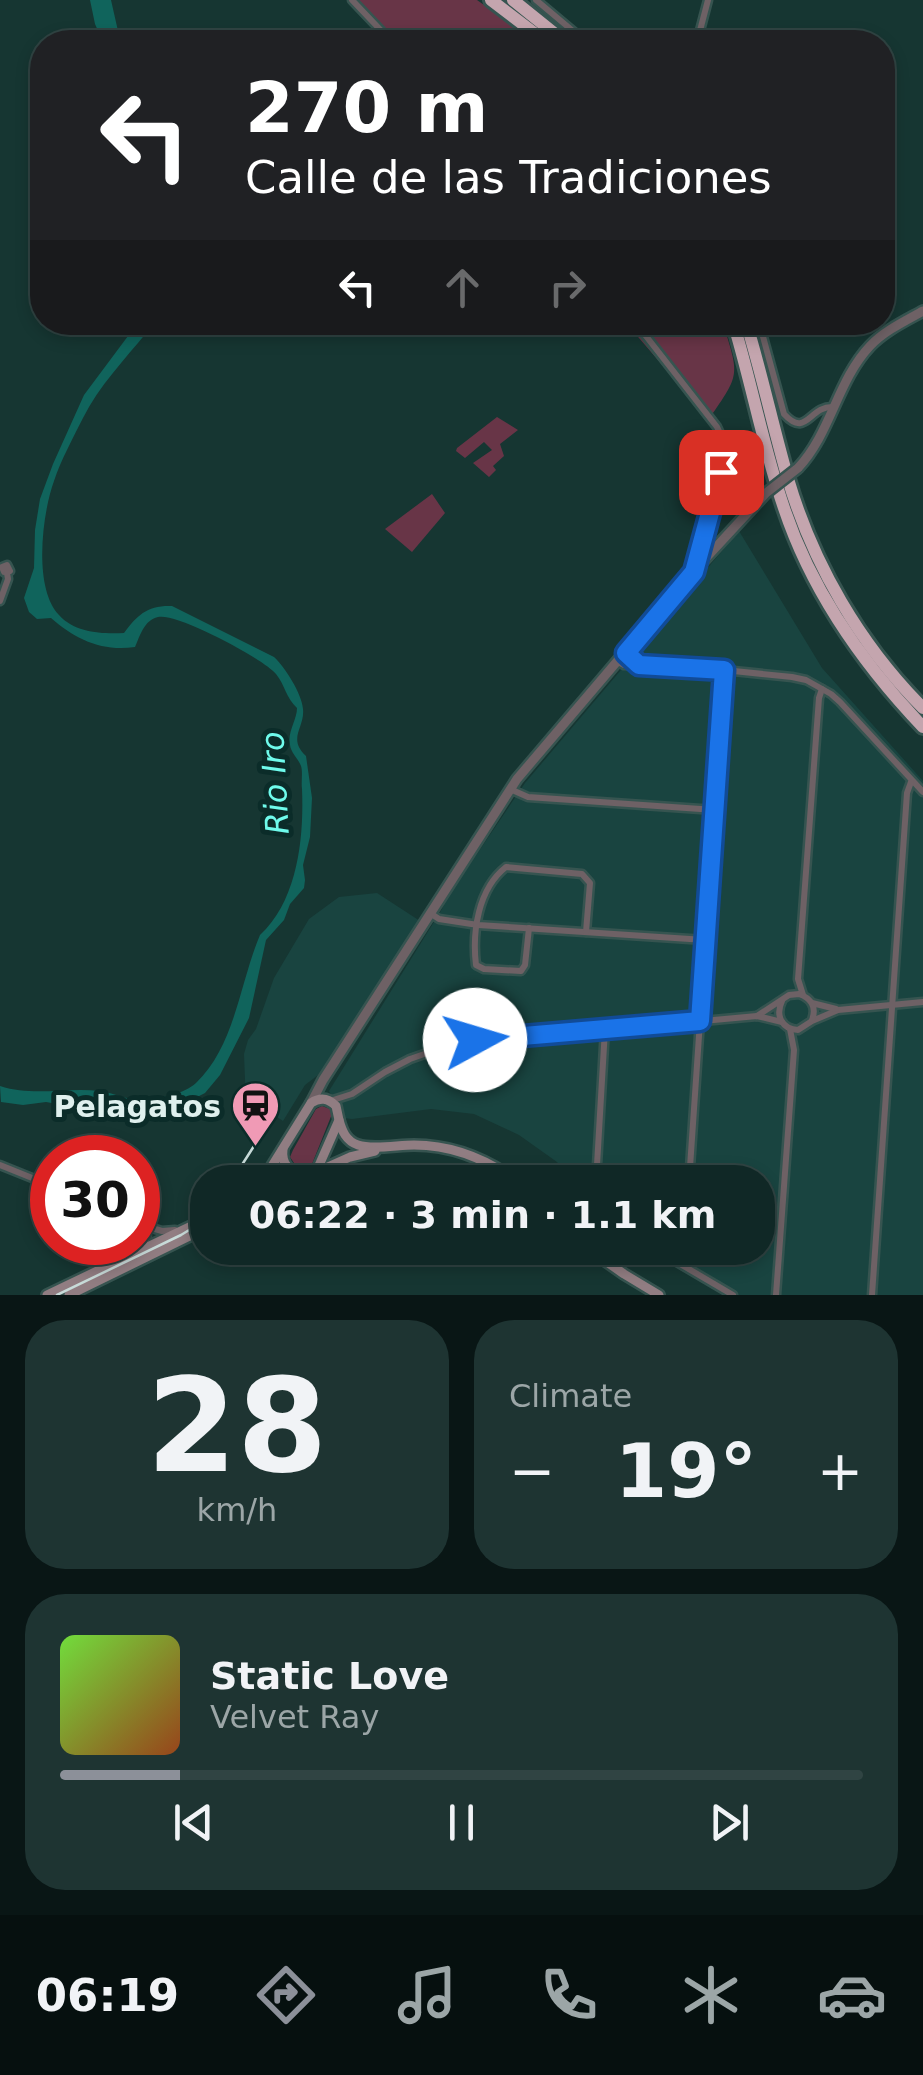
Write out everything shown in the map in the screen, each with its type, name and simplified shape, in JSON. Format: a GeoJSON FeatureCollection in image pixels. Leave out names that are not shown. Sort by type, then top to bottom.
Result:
{"type":"FeatureCollection","features":[{"type":"Feature","properties":{"kind":"highway"},"geometry":{"type":"LineString","coordinates":[[492,0],[531,30]]}},
{"type":"Feature","properties":{"kind":"highway"},"geometry":{"type":"LineString","coordinates":[[513,0],[550,30]]}},
{"type":"Feature","properties":{"kind":"highway"},"geometry":{"type":"LineString","coordinates":[[737,335],[778,489],[804,560],[858,652],[923,726]]}},
{"type":"Feature","properties":{"kind":"highway"},"geometry":{"type":"LineString","coordinates":[[749,335],[788,481],[821,564],[866,641],[923,708]]}},
{"type":"Feature","properties":{"kind":"main road"},"geometry":{"type":"LineString","coordinates":[[273,1165],[311,1102],[320,1099],[336,1106],[346,1136],[354,1143],[424,1145],[458,1151],[492,1165]]}},
{"type":"Feature","properties":{"kind":"main road"},"geometry":{"type":"LineString","coordinates":[[316,1165],[339,1118]]}},
{"type":"Feature","properties":{"kind":"main road"},"geometry":{"type":"LineString","coordinates":[[330,1165],[392,1146]]}},
{"type":"Feature","properties":{"kind":"main road"},"geometry":{"type":"LineString","coordinates":[[284,1147],[282,1156],[286,1165]]}},
{"type":"Feature","properties":{"kind":"main road"},"geometry":{"type":"LineString","coordinates":[[160,1241],[190,1226]]}},
{"type":"Feature","properties":{"kind":"main road"},"geometry":{"type":"LineString","coordinates":[[69,1295],[190,1236]]}},
{"type":"Feature","properties":{"kind":"main road"},"geometry":{"type":"LineString","coordinates":[[46,1295],[109,1265]]}},
{"type":"Feature","properties":{"kind":"main road"},"geometry":{"type":"LineString","coordinates":[[611,1265],[659,1295]]}},
{"type":"Feature","properties":{"kind":"street"},"geometry":{"type":"LineString","coordinates":[[352,0],[381,30]]}},
{"type":"Feature","properties":{"kind":"street"},"geometry":{"type":"LineString","coordinates":[[536,0],[572,30]]}},
{"type":"Feature","properties":{"kind":"street"},"geometry":{"type":"LineString","coordinates":[[700,30],[708,0]]}},
{"type":"Feature","properties":{"kind":"street"},"geometry":{"type":"LineString","coordinates":[[895,328],[923,311]]}},
{"type":"Feature","properties":{"kind":"street"},"geometry":{"type":"LineString","coordinates":[[646,335],[716,427],[726,446],[694,572]]}},
{"type":"Feature","properties":{"kind":"street"},"geometry":{"type":"LineString","coordinates":[[763,335],[780,404],[791,422],[806,422],[819,408],[834,407]]}},
{"type":"Feature","properties":{"kind":"street"},"geometry":{"type":"LineString","coordinates":[[311,1102],[510,789],[628,656],[694,572],[766,494],[798,468],[813,449],[854,367],[882,335]]}},
{"type":"Feature","properties":{"kind":"street"},"geometry":{"type":"LineString","coordinates":[[0,602],[8,579],[3,568]]}},
{"type":"Feature","properties":{"kind":"street"},"geometry":{"type":"LineString","coordinates":[[628,656],[639,665]]}},
{"type":"Feature","properties":{"kind":"street"},"geometry":{"type":"LineString","coordinates":[[621,664],[806,680],[840,702],[923,792]]}},
{"type":"Feature","properties":{"kind":"street"},"geometry":{"type":"LineString","coordinates":[[689,1165],[724,670]]}},
{"type":"Feature","properties":{"kind":"street"},"geometry":{"type":"LineString","coordinates":[[822,689],[798,978],[803,995],[812,1003],[838,1010]]}},
{"type":"Feature","properties":{"kind":"street"},"geometry":{"type":"LineString","coordinates":[[872,1295],[907,793],[912,782]]}},
{"type":"Feature","properties":{"kind":"street"},"geometry":{"type":"LineString","coordinates":[[510,789],[528,797],[715,810]]}},
{"type":"Feature","properties":{"kind":"street"},"geometry":{"type":"LineString","coordinates":[[529,928],[522,971],[476,965],[482,899],[500,871],[509,867],[582,874],[588,878],[586,932]]}},
{"type":"Feature","properties":{"kind":"street"},"geometry":{"type":"LineString","coordinates":[[430,913],[440,919],[478,925],[705,940]]}},
{"type":"Feature","properties":{"kind":"street"},"geometry":{"type":"LineString","coordinates":[[757,1016],[789,996],[798,978]]}},
{"type":"Feature","properties":{"kind":"street"},"geometry":{"type":"LineString","coordinates":[[789,996],[803,995]]}},
{"type":"Feature","properties":{"kind":"street"},"geometry":{"type":"LineString","coordinates":[[776,1295],[794,1050],[790,1029],[778,1012],[782,1002]]}},
{"type":"Feature","properties":{"kind":"street"},"geometry":{"type":"LineString","coordinates":[[794,1050],[804,1028],[838,1010],[923,1002]]}},
{"type":"Feature","properties":{"kind":"street"},"geometry":{"type":"LineString","coordinates":[[812,1003],[812,1021]]}},
{"type":"Feature","properties":{"kind":"street"},"geometry":{"type":"LineString","coordinates":[[326,1078],[324,1090],[328,1100],[352,1094],[398,1066],[452,1044],[757,1016],[782,1022]]}},
{"type":"Feature","properties":{"kind":"street"},"geometry":{"type":"LineString","coordinates":[[790,1029],[804,1028]]}},
{"type":"Feature","properties":{"kind":"street"},"geometry":{"type":"LineString","coordinates":[[597,1165],[605,1029]]}},
{"type":"Feature","properties":{"kind":"street"},"geometry":{"type":"LineString","coordinates":[[339,1118],[352,1094]]}},
{"type":"Feature","properties":{"kind":"street"},"geometry":{"type":"LineString","coordinates":[[0,1164],[30,1177]]}},
{"type":"Feature","properties":{"kind":"street"},"geometry":{"type":"LineString","coordinates":[[160,1230],[184,1229]]}},
{"type":"Feature","properties":{"kind":"street"},"geometry":{"type":"LineString","coordinates":[[685,1265],[732,1295]]}},
{"type":"Feature","properties":{"kind":"shaded area"},"geometry":{"type":"Polygon","coordinates":[[[90,0],[111,0],[118,30],[98,30],[90,0]]]}},
{"type":"Feature","properties":{"kind":"shaded area"},"geometry":{"type":"Polygon","coordinates":[[[348,0],[477,0],[519,30],[374,30],[348,0]]]}},
{"type":"Feature","properties":{"kind":"shaded area"},"geometry":{"type":"Polygon","coordinates":[[[145,335],[89,406],[50,495],[42,550],[51,603],[73,626],[107,633],[124,633],[144,612],[172,606],[274,657],[302,703],[298,744],[306,756],[312,798],[310,837],[303,865],[304,888],[266,940],[249,1018],[220,1075],[205,1093],[170,1111],[152,1114],[138,1110],[102,1112],[46,1102],[1,1102],[0,1086],[25,1091],[100,1091],[145,1100],[179,1093],[196,1083],[220,1051],[260,935],[273,921],[291,886],[300,847],[302,774],[289,740],[297,708],[276,674],[255,658],[168,617],[149,621],[135,647],[111,648],[70,632],[51,618],[37,619],[29,612],[24,598],[34,568],[40,499],[84,395],[128,336],[145,335]]]}},
{"type":"Feature","properties":{"kind":"shaded area"},"geometry":{"type":"Polygon","coordinates":[[[636,335],[726,335],[734,374],[709,419],[636,335]]]}},
{"type":"Feature","properties":{"kind":"shaded area"},"geometry":{"type":"Polygon","coordinates":[[[497,417],[518,430],[500,444],[504,456],[493,466],[496,470],[489,477],[473,463],[492,450],[484,442],[465,458],[456,451],[497,417]]]}},
{"type":"Feature","properties":{"kind":"shaded area"},"geometry":{"type":"Polygon","coordinates":[[[432,494],[445,513],[412,552],[385,529],[432,494]]]}},
{"type":"Feature","properties":{"kind":"shaded area"},"geometry":{"type":"Polygon","coordinates":[[[739,531],[822,668],[923,781],[923,1295],[725,1295],[673,1265],[775,1265],[775,1165],[559,1165],[519,1135],[474,1114],[431,1109],[344,1118],[329,1091],[445,901],[525,783],[739,531]]]}},
{"type":"Feature","properties":{"kind":"shaded area"},"geometry":{"type":"Polygon","coordinates":[[[377,893],[420,921],[322,1072],[305,1085],[283,1121],[274,1115],[251,1111],[246,1104],[244,1054],[274,978],[309,919],[339,897],[377,893]]]}},
{"type":"Feature","properties":{"kind":"shaded area"},"geometry":{"type":"Polygon","coordinates":[[[322,1106],[332,1114],[312,1164],[295,1165],[290,1157],[316,1109],[322,1106]]]}},
{"type":"Feature","properties":{"kind":"tram line"},"geometry":{"type":"LineString","coordinates":[[242,1165],[254,1146]]}},
{"type":"Feature","properties":{"kind":"tram line"},"geometry":{"type":"LineString","coordinates":[[57,1295],[190,1230]]}},
{"type":"Feature","properties":{"kind":"place","name":"Pelagatos"},"geometry":{"type":"Point","coordinates":[256,1148]}},
{"type":"Feature","properties":{"kind":"route"},"geometry":{"type":"LineString","coordinates":[[475,1040],[700,1021],[724,670],[639,665],[626,653],[694,572],[721,472]]}},
{"type":"Feature","properties":{"kind":"water label","name":"Rio Iro"},"geometry":{"type":"Point","coordinates":[275,783]}}]}
